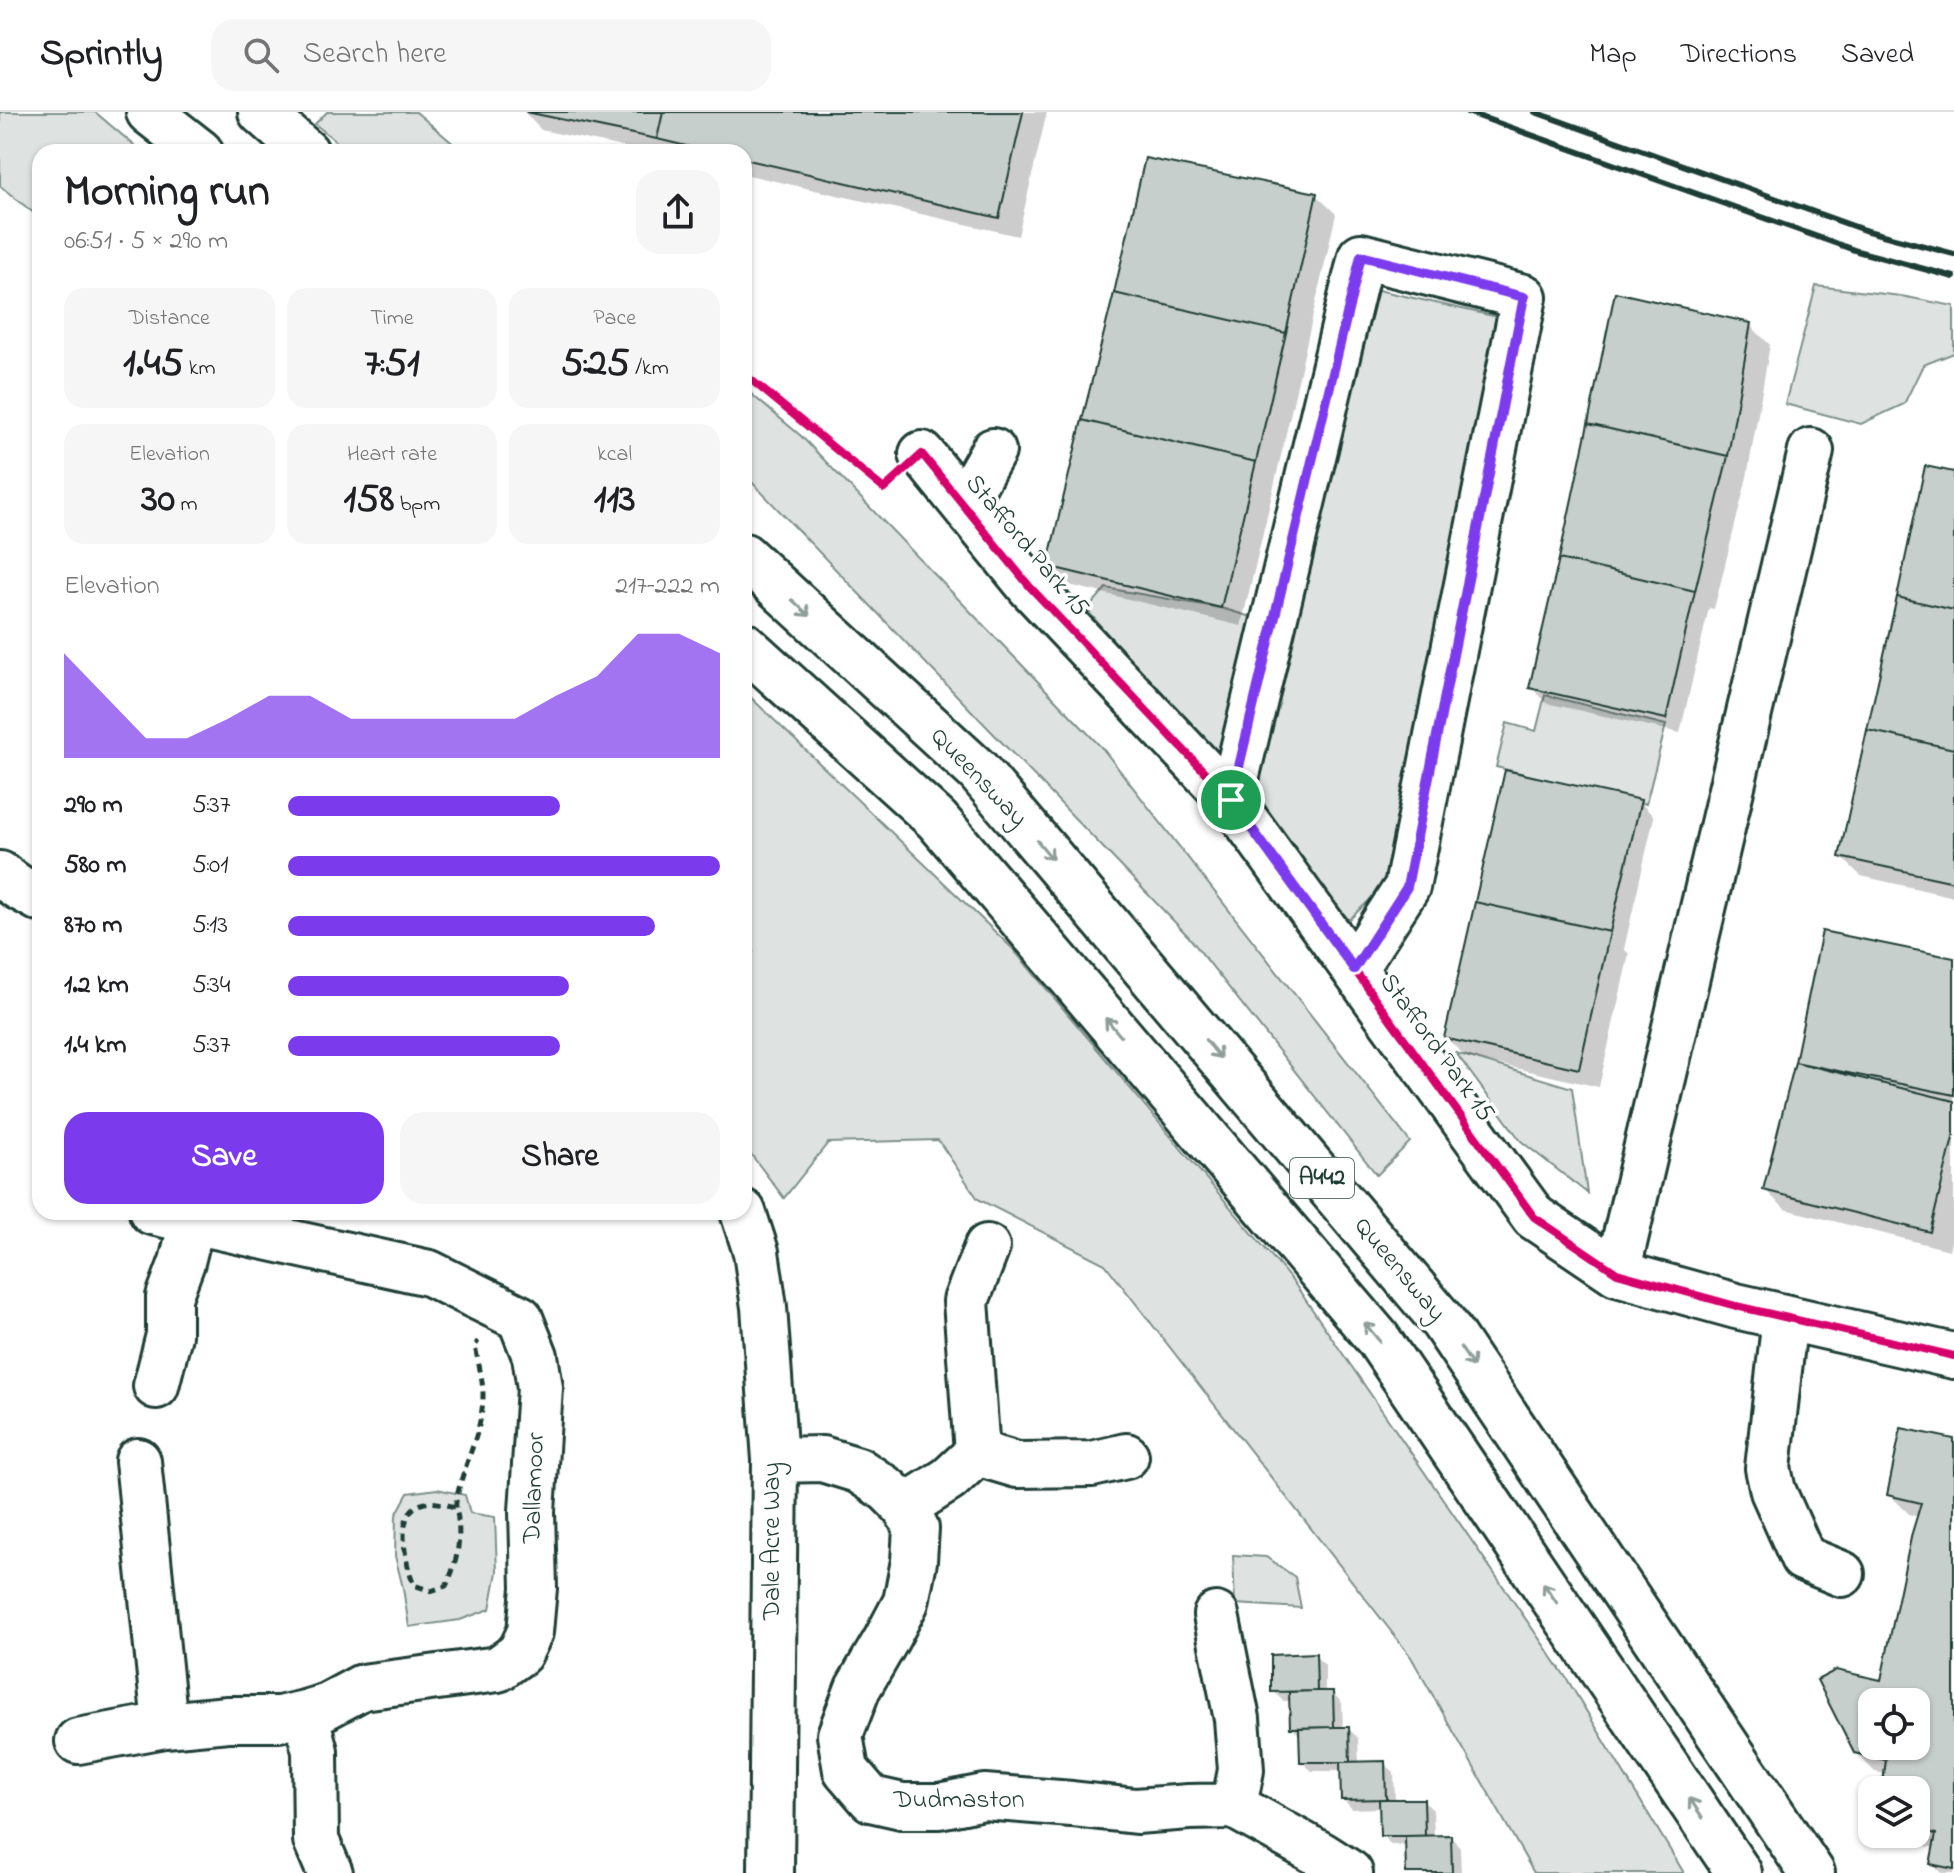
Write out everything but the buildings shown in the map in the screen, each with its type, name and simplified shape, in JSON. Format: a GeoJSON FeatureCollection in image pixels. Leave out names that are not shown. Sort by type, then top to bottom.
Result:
{"type":"FeatureCollection","features":[{"type":"Feature","properties":{"kind":"main road"},"geometry":{"type":"LineString","coordinates":[[149,112],[190,144]]}},
{"type":"Feature","properties":{"kind":"main road"},"geometry":{"type":"LineString","coordinates":[[261,112],[297,144]]}},
{"type":"Feature","properties":{"kind":"main road"},"geometry":{"type":"LineString","coordinates":[[1231,800],[1361,256],[1524,297],[1407,887],[1354,969]]}},
{"type":"Feature","properties":{"kind":"main road"},"geometry":{"type":"LineString","coordinates":[[963,504],[993,451]]}},
{"type":"Feature","properties":{"kind":"main road"},"geometry":{"type":"LineString","coordinates":[[1617,1273],[1811,451]]}},
{"type":"Feature","properties":{"kind":"main road","name":"Stafford Park 15"},"geometry":{"type":"LineString","coordinates":[[922,454],[1030,587],[1231,800],[1534,1217],[1617,1273],[1736,1306],[1954,1356]]}},
{"type":"Feature","properties":{"kind":"main road","name":"Queensway"},"geometry":{"type":"LineString","coordinates":[[752,563],[978,771],[1443,1322],[1812,1873]]}},
{"type":"Feature","properties":{"kind":"main road","name":"A442"},"geometry":{"type":"LineString","coordinates":[[752,652],[937,820],[1378,1339],[1739,1873]]}},
{"type":"Feature","properties":{"kind":"main road"},"geometry":{"type":"LineString","coordinates":[[0,874],[32,895]]}},
{"type":"Feature","properties":{"kind":"main road"},"geometry":{"type":"LineString","coordinates":[[156,1386],[169,1335],[169,1297],[182,1262],[173,1220]]}},
{"type":"Feature","properties":{"kind":"main road","name":"Dallamoor"},"geometry":{"type":"LineString","coordinates":[[78,1741],[165,1725],[228,1719],[279,1719],[325,1707],[362,1687],[498,1669],[520,1653],[530,1632],[534,1588],[532,1511],[540,1388],[535,1356],[520,1318],[429,1273],[186,1220]]}},
{"type":"Feature","properties":{"kind":"main road","name":"Dale Acre Way"},"geometry":{"type":"LineString","coordinates":[[746,1220],[756,1252],[764,1307],[775,1460],[771,1873]]}},
{"type":"Feature","properties":{"kind":"main road"},"geometry":{"type":"LineString","coordinates":[[977,1453],[966,1301],[987,1247]]}},
{"type":"Feature","properties":{"kind":"main road"},"geometry":{"type":"LineString","coordinates":[[1785,1317],[1768,1468],[1773,1491],[1803,1558],[1842,1574]]}},
{"type":"Feature","properties":{"kind":"main road"},"geometry":{"type":"LineString","coordinates":[[775,1460],[822,1459],[858,1470],[888,1490],[905,1507],[949,1479],[977,1453]]}},
{"type":"Feature","properties":{"kind":"main road"},"geometry":{"type":"LineString","coordinates":[[977,1453],[1017,1465],[1092,1464],[1126,1456]]}},
{"type":"Feature","properties":{"kind":"main road"},"geometry":{"type":"LineString","coordinates":[[138,1461],[165,1725]]}},
{"type":"Feature","properties":{"kind":"main road","name":"Dudmaston"},"geometry":{"type":"LineString","coordinates":[[905,1507],[916,1528],[914,1561],[906,1602],[858,1688],[840,1735],[846,1770],[871,1799],[902,1806],[939,1806],[984,1797],[1136,1811],[1234,1806]]}},
{"type":"Feature","properties":{"kind":"main road"},"geometry":{"type":"LineString","coordinates":[[1216,1615],[1238,1732],[1241,1770],[1234,1806],[1350,1873]]}},
{"type":"Feature","properties":{"kind":"main road"},"geometry":{"type":"LineString","coordinates":[[305,1713],[315,1751],[316,1840],[330,1873]]}},
{"type":"Feature","properties":{"kind":"path"},"geometry":{"type":"LineString","coordinates":[[455,1507],[435,1501],[416,1506],[407,1516],[405,1554],[414,1585],[431,1591],[446,1586],[454,1571],[458,1534],[455,1507],[477,1434],[483,1394],[475,1346],[486,1326],[476,1316],[485,1299]]}},
{"type":"Feature","properties":{"kind":"shaded area"},"geometry":{"type":"Polygon","coordinates":[[[0,112],[95,112],[133,144],[32,144],[32,212],[0,186],[0,112]]]}},
{"type":"Feature","properties":{"kind":"shaded area"},"geometry":{"type":"Polygon","coordinates":[[[327,112],[416,112],[454,144],[339,144],[315,124],[327,112]]]}},
{"type":"Feature","properties":{"kind":"shaded area"},"geometry":{"type":"Polygon","coordinates":[[[1816,286],[1954,306],[1954,353],[1923,365],[1904,404],[1861,424],[1785,404],[1816,286]]]}},
{"type":"Feature","properties":{"kind":"shaded area"},"geometry":{"type":"Polygon","coordinates":[[[1378,290],[1502,318],[1386,884],[1349,920],[1087,610],[1106,588],[1221,608],[1292,629],[1378,290]]]}},
{"type":"Feature","properties":{"kind":"shaded area"},"geometry":{"type":"Polygon","coordinates":[[[752,395],[801,436],[1103,749],[1410,1142],[1377,1175],[1188,936],[752,482],[752,395]]]}},
{"type":"Feature","properties":{"kind":"shaded area"},"geometry":{"type":"Polygon","coordinates":[[[1545,695],[1666,725],[1646,804],[1496,767],[1507,723],[1536,731],[1545,695]]]}},
{"type":"Feature","properties":{"kind":"shaded area"},"geometry":{"type":"Polygon","coordinates":[[[752,699],[1013,949],[1294,1283],[1567,1679],[1684,1873],[1534,1873],[1411,1657],[1105,1264],[978,1199],[938,1140],[828,1143],[784,1198],[752,1156],[752,699]]]}},
{"type":"Feature","properties":{"kind":"shaded area"},"geometry":{"type":"Polygon","coordinates":[[[1456,1053],[1572,1088],[1587,1193],[1521,1141],[1456,1053]]]}},
{"type":"Feature","properties":{"kind":"shaded area"},"geometry":{"type":"Polygon","coordinates":[[[437,1489],[465,1495],[470,1513],[495,1517],[497,1572],[490,1609],[460,1620],[409,1627],[395,1556],[396,1515],[408,1493],[437,1489]]]}},
{"type":"Feature","properties":{"kind":"shaded area"},"geometry":{"type":"Polygon","coordinates":[[[1233,1555],[1266,1557],[1295,1577],[1301,1608],[1235,1604],[1233,1555]]]}},
{"type":"Feature","properties":{"kind":"railway"},"geometry":{"type":"LineString","coordinates":[[1467,112],[1857,251],[1954,277]]}},
{"type":"Feature","properties":{"kind":"railway"},"geometry":{"type":"LineString","coordinates":[[1535,112],[1864,230],[1954,254]]}},
{"type":"Feature","properties":{"kind":"cycle path"},"geometry":{"type":"LineString","coordinates":[[1231,800],[1361,256],[1524,297],[1407,887],[1354,969]]}},
{"type":"Feature","properties":{"kind":"cycle path"},"geometry":{"type":"LineString","coordinates":[[752,381],[884,489],[922,454],[1030,587],[1231,800],[1534,1217],[1617,1273],[1736,1306],[1954,1356]]}},
{"type":"Feature","properties":{"kind":"route"},"geometry":{"type":"LineString","coordinates":[[1361,256],[1524,297],[1407,887],[1354,969],[1231,800],[1361,256]]}}]}
